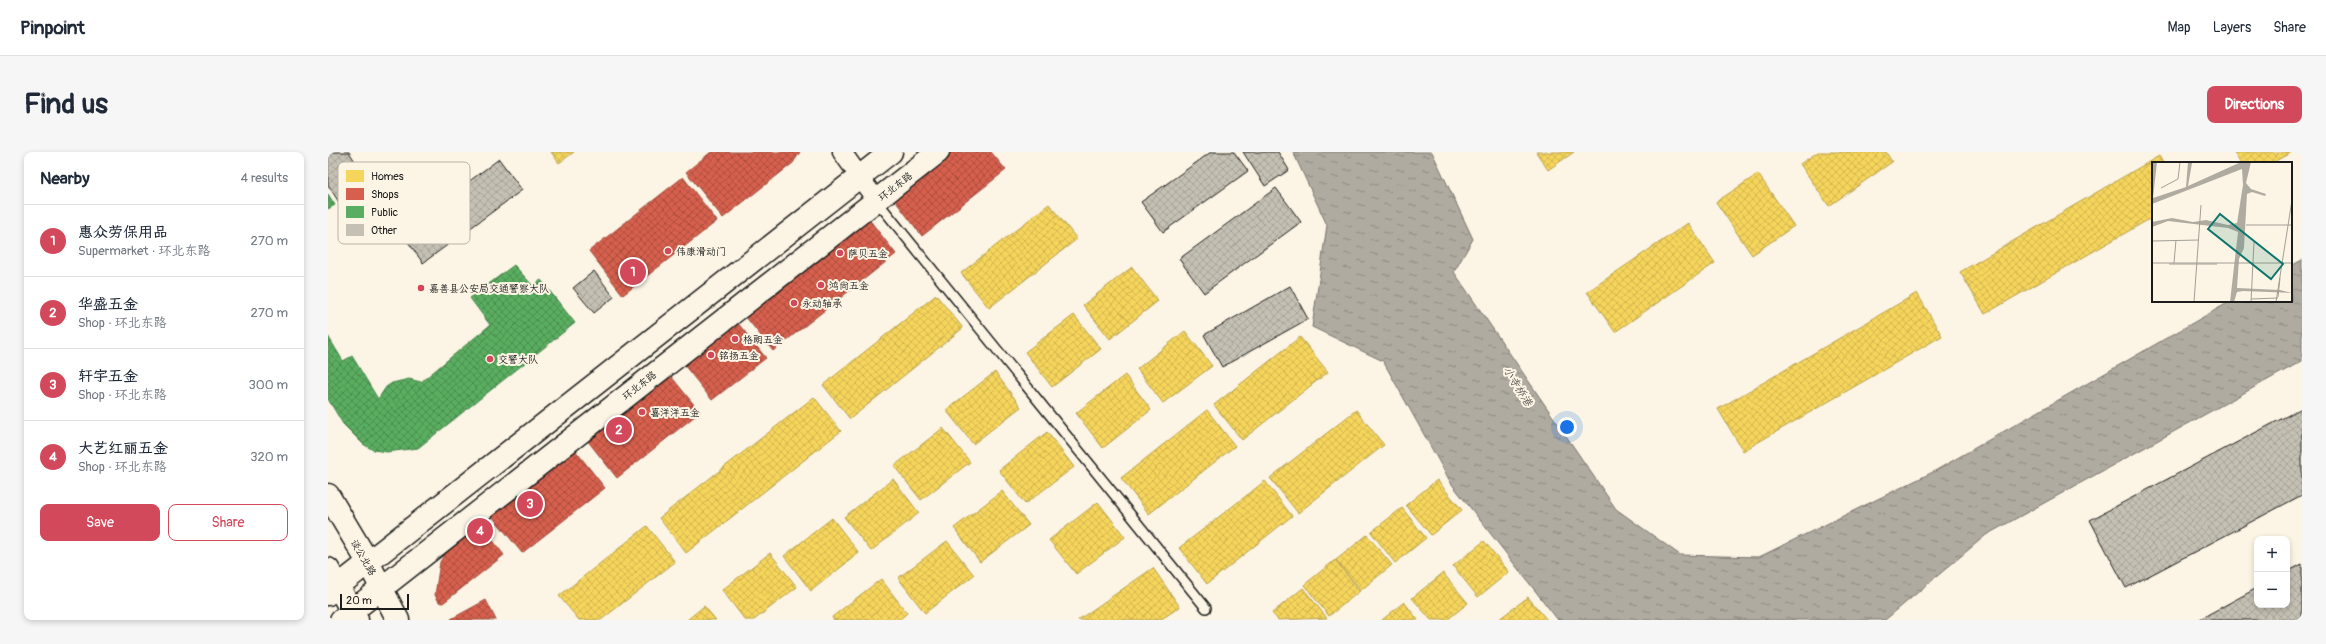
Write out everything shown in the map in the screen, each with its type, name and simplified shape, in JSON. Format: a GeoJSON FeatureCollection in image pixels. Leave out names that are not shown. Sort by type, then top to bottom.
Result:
{"type":"FeatureCollection","features":[{"type":"Feature","properties":{"kind":"street"},"geometry":{"type":"LineString","coordinates":[[842,152],[876,200]]}},
{"type":"Feature","properties":{"kind":"street"},"geometry":{"type":"LineString","coordinates":[[350,617],[332,583],[368,562],[891,152]]}},
{"type":"Feature","properties":{"kind":"street","name":"环北东路"},"geometry":{"type":"LineString","coordinates":[[350,617],[381,587],[938,152]]}},
{"type":"Feature","properties":{"kind":"street","name":"谈公北路"},"geometry":{"type":"LineString","coordinates":[[328,495],[368,562],[398,620]]}},
{"type":"Feature","properties":{"kind":"lane"},"geometry":{"type":"LineString","coordinates":[[876,200],[1206,608]]}},
{"type":"Feature","properties":{"kind":"water","name":"小寺桥港"},"geometry":{"type":"Polygon","coordinates":[[[1293,152],[1432,152],[1473,239],[1454,272],[1616,509],[1680,555],[1759,557],[1933,472],[2229,302],[2292,302],[2292,265],[2302,260],[2302,361],[1986,535],[1885,620],[1558,620],[1451,483],[1383,361],[1312,327],[1327,225],[1293,152]]]}},
{"type":"Feature","properties":{"kind":"building: Homes"},"geometry":{"type":"Polygon","coordinates":[[[551,152],[574,152],[559,163],[551,152]]]}},
{"type":"Feature","properties":{"kind":"building: Homes"},"geometry":{"type":"Polygon","coordinates":[[[1536,152],[1574,152],[1548,170],[1536,152]]]}},
{"type":"Feature","properties":{"kind":"building: Homes"},"geometry":{"type":"Polygon","coordinates":[[[1818,152],[1886,152],[1892,162],[1829,206],[1800,164],[1818,152]]]}},
{"type":"Feature","properties":{"kind":"building: Homes"},"geometry":{"type":"Polygon","coordinates":[[[2234,152],[2292,152],[2274,162],[2239,162],[2234,152]]]}},
{"type":"Feature","properties":{"kind":"building: Homes"},"geometry":{"type":"Polygon","coordinates":[[[2159,156],[2162,162],[2152,162],[2152,218],[1985,314],[1960,272],[2159,156]]]}},
{"type":"Feature","properties":{"kind":"building: Homes"},"geometry":{"type":"Polygon","coordinates":[[[1758,174],[1794,226],[1752,255],[1716,202],[1758,174]]]}},
{"type":"Feature","properties":{"kind":"building: Homes"},"geometry":{"type":"Polygon","coordinates":[[[1049,204],[1077,239],[989,308],[961,273],[1049,204]]]}},
{"type":"Feature","properties":{"kind":"building: Homes"},"geometry":{"type":"Polygon","coordinates":[[[1688,223],[1715,263],[1615,332],[1587,292],[1688,223]]]}},
{"type":"Feature","properties":{"kind":"building: Homes"},"geometry":{"type":"Polygon","coordinates":[[[1132,267],[1158,301],[1110,339],[1083,305],[1132,267]]]}},
{"type":"Feature","properties":{"kind":"building: Homes"},"geometry":{"type":"Polygon","coordinates":[[[1917,293],[1942,336],[1743,451],[1718,409],[1917,293]]]}},
{"type":"Feature","properties":{"kind":"building: Homes"},"geometry":{"type":"Polygon","coordinates":[[[936,295],[963,328],[850,419],[823,385],[936,295]]]}},
{"type":"Feature","properties":{"kind":"building: Homes"},"geometry":{"type":"Polygon","coordinates":[[[1074,315],[1101,349],[1052,387],[1025,352],[1074,315]]]}},
{"type":"Feature","properties":{"kind":"building: Homes"},"geometry":{"type":"Polygon","coordinates":[[[1185,331],[1212,366],[1163,403],[1137,369],[1185,331]]]}},
{"type":"Feature","properties":{"kind":"building: Homes"},"geometry":{"type":"Polygon","coordinates":[[[1300,337],[1328,372],[1242,440],[1214,405],[1300,337]]]}},
{"type":"Feature","properties":{"kind":"building: Homes"},"geometry":{"type":"Polygon","coordinates":[[[995,372],[1021,407],[973,444],[946,410],[995,372]]]}},
{"type":"Feature","properties":{"kind":"building: Homes"},"geometry":{"type":"Polygon","coordinates":[[[1125,375],[1151,410],[1103,448],[1076,413],[1125,375]]]}},
{"type":"Feature","properties":{"kind":"building: Homes"},"geometry":{"type":"Polygon","coordinates":[[[814,397],[841,431],[686,553],[659,518],[814,397]]]}},
{"type":"Feature","properties":{"kind":"building: Homes"},"geometry":{"type":"Polygon","coordinates":[[[1207,410],[1235,446],[1149,514],[1121,478],[1207,410]]]}},
{"type":"Feature","properties":{"kind":"building: Homes"},"geometry":{"type":"Polygon","coordinates":[[[1356,410],[1384,445],[1298,513],[1270,478],[1356,410]]]}},
{"type":"Feature","properties":{"kind":"building: Homes"},"geometry":{"type":"Polygon","coordinates":[[[943,428],[970,462],[921,500],[894,466],[943,428]]]}},
{"type":"Feature","properties":{"kind":"building: Homes"},"geometry":{"type":"Polygon","coordinates":[[[1047,432],[1074,467],[1025,504],[999,470],[1047,432]]]}},
{"type":"Feature","properties":{"kind":"building: Homes"},"geometry":{"type":"Polygon","coordinates":[[[893,479],[919,513],[871,551],[844,517],[893,479]]]}},
{"type":"Feature","properties":{"kind":"building: Homes"},"geometry":{"type":"Polygon","coordinates":[[[1437,480],[1462,510],[1431,535],[1406,505],[1437,480]]]}},
{"type":"Feature","properties":{"kind":"building: Homes"},"geometry":{"type":"Polygon","coordinates":[[[1265,481],[1292,516],[1207,584],[1179,548],[1265,481]]]}},
{"type":"Feature","properties":{"kind":"building: Homes"},"geometry":{"type":"Polygon","coordinates":[[[1002,491],[1029,525],[980,562],[954,528],[1002,491]]]}},
{"type":"Feature","properties":{"kind":"building: Homes"},"geometry":{"type":"Polygon","coordinates":[[[1098,502],[1125,537],[1076,574],[1049,540],[1098,502]]]}},
{"type":"Feature","properties":{"kind":"building: Homes"},"geometry":{"type":"Polygon","coordinates":[[[1402,508],[1426,538],[1395,563],[1371,532],[1402,508]]]}},
{"type":"Feature","properties":{"kind":"building: Homes"},"geometry":{"type":"Polygon","coordinates":[[[832,518],[859,553],[811,591],[784,556],[832,518]]]}},
{"type":"Feature","properties":{"kind":"building: Homes"},"geometry":{"type":"Polygon","coordinates":[[[647,526],[675,562],[601,620],[579,620],[559,596],[647,526]]]}},
{"type":"Feature","properties":{"kind":"building: Homes"},"geometry":{"type":"Polygon","coordinates":[[[1367,535],[1392,565],[1361,590],[1336,560],[1367,535]]]}},
{"type":"Feature","properties":{"kind":"building: Homes"},"geometry":{"type":"Polygon","coordinates":[[[947,541],[974,575],[925,613],[898,578],[947,541]]]}},
{"type":"Feature","properties":{"kind":"building: Homes"},"geometry":{"type":"Polygon","coordinates":[[[1484,541],[1509,572],[1478,597],[1453,566],[1484,541]]]}},
{"type":"Feature","properties":{"kind":"building: Homes"},"geometry":{"type":"Polygon","coordinates":[[[770,553],[797,587],[754,620],[745,620],[722,590],[770,553]]]}},
{"type":"Feature","properties":{"kind":"building: Homes"},"geometry":{"type":"Polygon","coordinates":[[[1335,560],[1360,591],[1329,616],[1304,585],[1335,560]]]}},
{"type":"Feature","properties":{"kind":"building: Homes"},"geometry":{"type":"Polygon","coordinates":[[[1153,568],[1180,607],[1160,620],[1078,620],[1153,568]]]}},
{"type":"Feature","properties":{"kind":"building: Homes"},"geometry":{"type":"Polygon","coordinates":[[[1443,573],[1468,603],[1447,620],[1431,620],[1412,598],[1443,573]]]}},
{"type":"Feature","properties":{"kind":"building: Homes"},"geometry":{"type":"Polygon","coordinates":[[[881,579],[907,613],[899,620],[834,620],[832,617],[881,579]]]}},
{"type":"Feature","properties":{"kind":"building: Homes"},"geometry":{"type":"Polygon","coordinates":[[[1303,588],[1327,618],[1278,620],[1272,613],[1303,588]]]}},
{"type":"Feature","properties":{"kind":"building: Homes"},"geometry":{"type":"Polygon","coordinates":[[[1528,597],[1547,620],[1498,620],[1528,597]]]}},
{"type":"Feature","properties":{"kind":"building: Homes"},"geometry":{"type":"Polygon","coordinates":[[[1404,602],[1418,620],[1382,620],[1404,602]]]}},
{"type":"Feature","properties":{"kind":"building: Homes"},"geometry":{"type":"Polygon","coordinates":[[[704,606],[716,620],[687,620],[704,606]]]}},
{"type":"Feature","properties":{"kind":"building: Shops"},"geometry":{"type":"Polygon","coordinates":[[[711,152],[800,152],[793,163],[723,218],[686,172],[711,152]]]}},
{"type":"Feature","properties":{"kind":"building: Shops"},"geometry":{"type":"Polygon","coordinates":[[[951,152],[991,152],[1006,170],[922,236],[893,198],[951,152]]]}},
{"type":"Feature","properties":{"kind":"building: Shops"},"geometry":{"type":"Polygon","coordinates":[[[683,177],[717,221],[623,295],[589,251],[683,177]]]}},
{"type":"Feature","properties":{"kind":"building: Shops"},"geometry":{"type":"Polygon","coordinates":[[[868,218],[896,254],[773,351],[745,316],[868,218]]]}},
{"type":"Feature","properties":{"kind":"building: Shops"},"geometry":{"type":"Polygon","coordinates":[[[737,322],[766,358],[712,400],[684,365],[737,322]]]}},
{"type":"Feature","properties":{"kind":"building: Shops"},"geometry":{"type":"Polygon","coordinates":[[[670,375],[700,412],[617,478],[587,440],[670,375]]]}},
{"type":"Feature","properties":{"kind":"building: Shops"},"geometry":{"type":"Polygon","coordinates":[[[575,450],[605,488],[522,553],[492,516],[575,450]]]}},
{"type":"Feature","properties":{"kind":"building: Shops"},"geometry":{"type":"Polygon","coordinates":[[[480,524],[504,555],[443,603],[439,602],[435,595],[440,562],[447,550],[480,524]]]}},
{"type":"Feature","properties":{"kind":"building: Shops"},"geometry":{"type":"Polygon","coordinates":[[[486,600],[496,620],[451,620],[451,619],[486,600]]]}},
{"type":"Feature","properties":{"kind":"building: Public"},"geometry":{"type":"Polygon","coordinates":[[[328,194],[335,205],[328,209],[328,194]]]}},
{"type":"Feature","properties":{"kind":"building: Public","name":"交警大队"},"geometry":{"type":"Polygon","coordinates":[[[514,265],[533,286],[541,280],[575,323],[418,448],[387,452],[373,450],[363,444],[343,424],[328,399],[328,336],[343,361],[352,356],[378,399],[386,387],[392,383],[409,379],[421,382],[490,325],[470,298],[514,265]]]}},
{"type":"Feature","properties":{"kind":"building: Other"},"geometry":{"type":"Polygon","coordinates":[[[328,152],[349,152],[356,162],[338,162],[338,201],[328,185],[328,152]]]}},
{"type":"Feature","properties":{"kind":"building: Other"},"geometry":{"type":"Polygon","coordinates":[[[1211,152],[1234,152],[1248,171],[1163,232],[1141,202],[1211,152]]]}},
{"type":"Feature","properties":{"kind":"building: Other"},"geometry":{"type":"Polygon","coordinates":[[[1243,152],[1278,152],[1289,170],[1265,186],[1243,152]]]}},
{"type":"Feature","properties":{"kind":"building: Other"},"geometry":{"type":"Polygon","coordinates":[[[499,159],[522,190],[470,228],[470,181],[499,159]]]}},
{"type":"Feature","properties":{"kind":"building: Other"},"geometry":{"type":"Polygon","coordinates":[[[1276,188],[1301,222],[1204,293],[1179,259],[1276,188]]]}},
{"type":"Feature","properties":{"kind":"building: Other"},"geometry":{"type":"Polygon","coordinates":[[[410,244],[449,244],[423,263],[410,244]]]}},
{"type":"Feature","properties":{"kind":"building: Other"},"geometry":{"type":"Polygon","coordinates":[[[594,271],[614,297],[594,313],[573,288],[594,271]]]}},
{"type":"Feature","properties":{"kind":"building: Other"},"geometry":{"type":"Polygon","coordinates":[[[1290,286],[1308,319],[1222,367],[1204,335],[1290,286]]]}},
{"type":"Feature","properties":{"kind":"building: Other"},"geometry":{"type":"Polygon","coordinates":[[[2302,408],[2302,495],[2126,588],[2090,520],[2302,408]]]}},
{"type":"Feature","properties":{"kind":"building: Other"},"geometry":{"type":"Polygon","coordinates":[[[2302,564],[2302,620],[2198,620],[2254,590],[2254,608],[2290,608],[2290,570],[2302,564]]]}},
{"type":"Feature","properties":{"kind":"place","name":"伟康滑动门"},"geometry":{"type":"Point","coordinates":[668,251]}},
{"type":"Feature","properties":{"kind":"place","name":"萨贝五金"},"geometry":{"type":"Point","coordinates":[840,253]}},
{"type":"Feature","properties":{"kind":"place","name":"惠众劳保用品"},"geometry":{"type":"Point","coordinates":[633,272]}},
{"type":"Feature","properties":{"kind":"place","name":"鸿尚五金"},"geometry":{"type":"Point","coordinates":[821,285]}},
{"type":"Feature","properties":{"kind":"place","name":"嘉善县公安局交通警察大队"},"geometry":{"type":"Point","coordinates":[421,288]}},
{"type":"Feature","properties":{"kind":"place","name":"永动轴承"},"geometry":{"type":"Point","coordinates":[794,303]}},
{"type":"Feature","properties":{"kind":"place","name":"格朗五金"},"geometry":{"type":"Point","coordinates":[735,339]}},
{"type":"Feature","properties":{"kind":"place","name":"铭扬五金"},"geometry":{"type":"Point","coordinates":[711,355]}},
{"type":"Feature","properties":{"kind":"place","name":"交警大队"},"geometry":{"type":"Point","coordinates":[490,359]}},
{"type":"Feature","properties":{"kind":"place","name":"喜洋洋五金"},"geometry":{"type":"Point","coordinates":[642,412]}},
{"type":"Feature","properties":{"kind":"place","name":"华盛五金"},"geometry":{"type":"Point","coordinates":[619,430]}},
{"type":"Feature","properties":{"kind":"place","name":"轩宇五金"},"geometry":{"type":"Point","coordinates":[530,504]}},
{"type":"Feature","properties":{"kind":"place","name":"大艺红丽五金"},"geometry":{"type":"Point","coordinates":[480,531]}}]}
